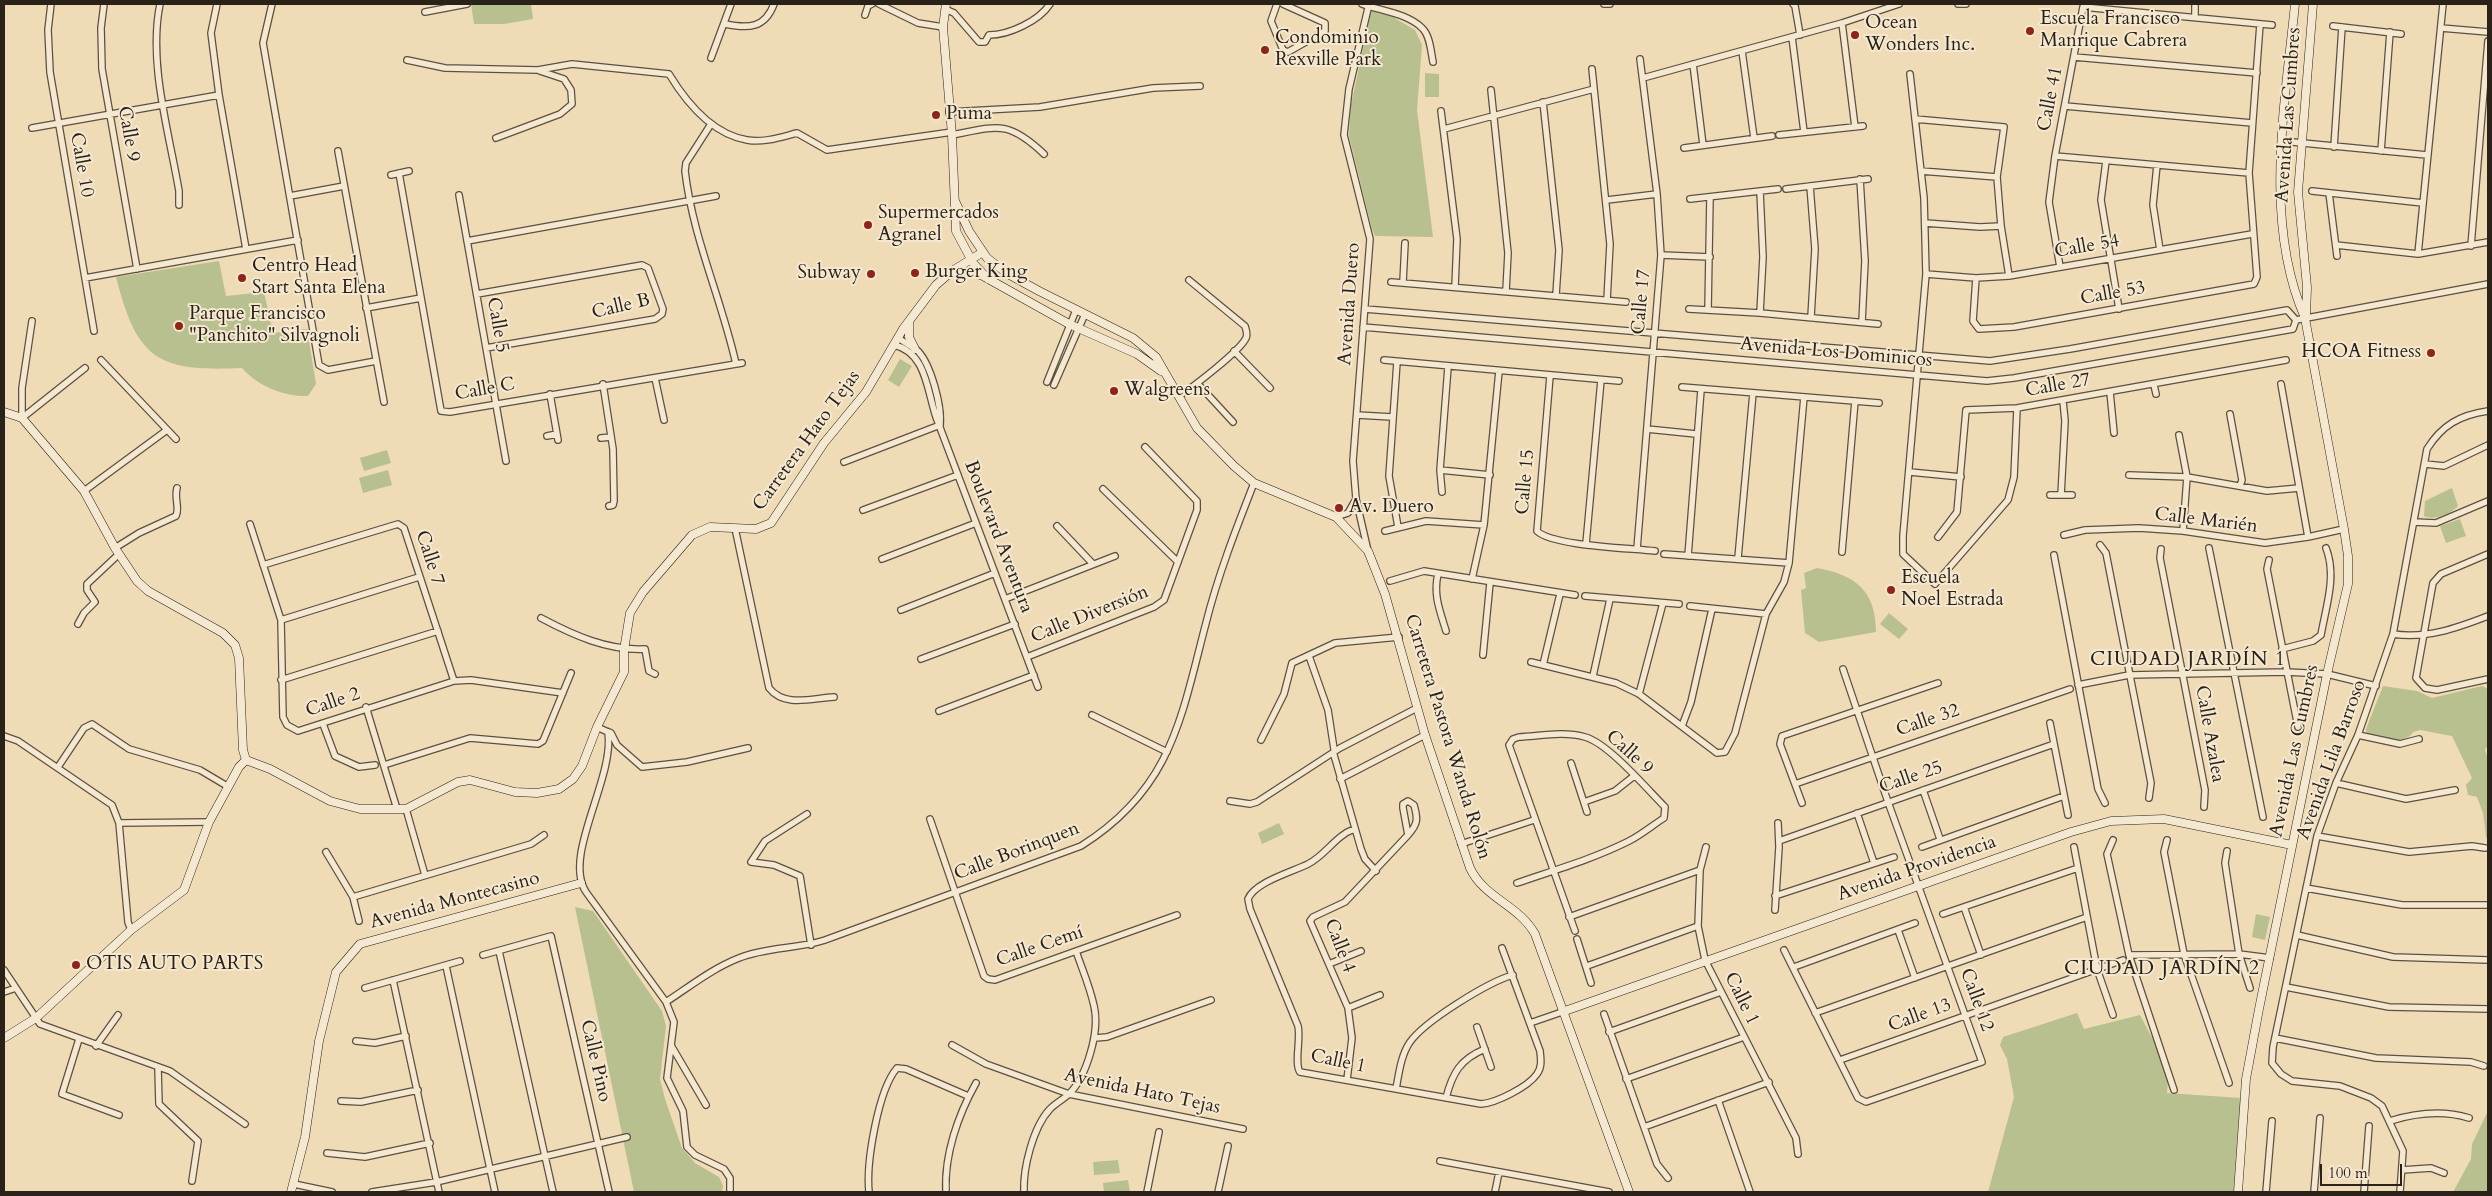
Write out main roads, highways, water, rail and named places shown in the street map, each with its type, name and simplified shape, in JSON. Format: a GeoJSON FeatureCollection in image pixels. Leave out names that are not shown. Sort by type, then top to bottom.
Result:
{"type":"FeatureCollection","features":[{"type":"Feature","properties":{"kind":"place","name":"Escuela Francisco Manrique Cabrera"},"geometry":{"type":"Point","coordinates":[2030,31]}},
{"type":"Feature","properties":{"kind":"place","name":"Ocean Wonders Inc."},"geometry":{"type":"Point","coordinates":[1855,35]}},
{"type":"Feature","properties":{"kind":"place","name":"Condominio Rexville Park"},"geometry":{"type":"Point","coordinates":[1265,50]}},
{"type":"Feature","properties":{"kind":"place","name":"Puma"},"geometry":{"type":"Point","coordinates":[936,115]}},
{"type":"Feature","properties":{"kind":"place","name":"Supermercados Agranel"},"geometry":{"type":"Point","coordinates":[868,225]}},
{"type":"Feature","properties":{"kind":"place","name":"Burger King"},"geometry":{"type":"Point","coordinates":[915,273]}},
{"type":"Feature","properties":{"kind":"place","name":"Subway"},"geometry":{"type":"Point","coordinates":[871,274]}},
{"type":"Feature","properties":{"kind":"place","name":"Centro Head Start Santa Elena"},"geometry":{"type":"Point","coordinates":[242,278]}},
{"type":"Feature","properties":{"kind":"place","name":"Parque Francisco \"Panchito\" Silvagnoli"},"geometry":{"type":"Point","coordinates":[179,326]}},
{"type":"Feature","properties":{"kind":"place","name":"HCOA Fitness"},"geometry":{"type":"Point","coordinates":[2431,353]}},
{"type":"Feature","properties":{"kind":"place","name":"Walgreens"},"geometry":{"type":"Point","coordinates":[1114,391]}},
{"type":"Feature","properties":{"kind":"place","name":"Av. Duero"},"geometry":{"type":"Point","coordinates":[1339,508]}},
{"type":"Feature","properties":{"kind":"place","name":"Escuela Noel Estrada"},"geometry":{"type":"Point","coordinates":[1891,590]}},
{"type":"Feature","properties":{"kind":"place","name":"OTIS AUTO PARTS"},"geometry":{"type":"Point","coordinates":[76,965]}},
{"type":"Feature","properties":{"kind":"district","name":"CIUDAD JARDÍN 1"},"geometry":{"type":"Point","coordinates":[2188,660]}},
{"type":"Feature","properties":{"kind":"district","name":"CIUDAD JARDÍN 2"},"geometry":{"type":"Point","coordinates":[2162,969]}}]}
